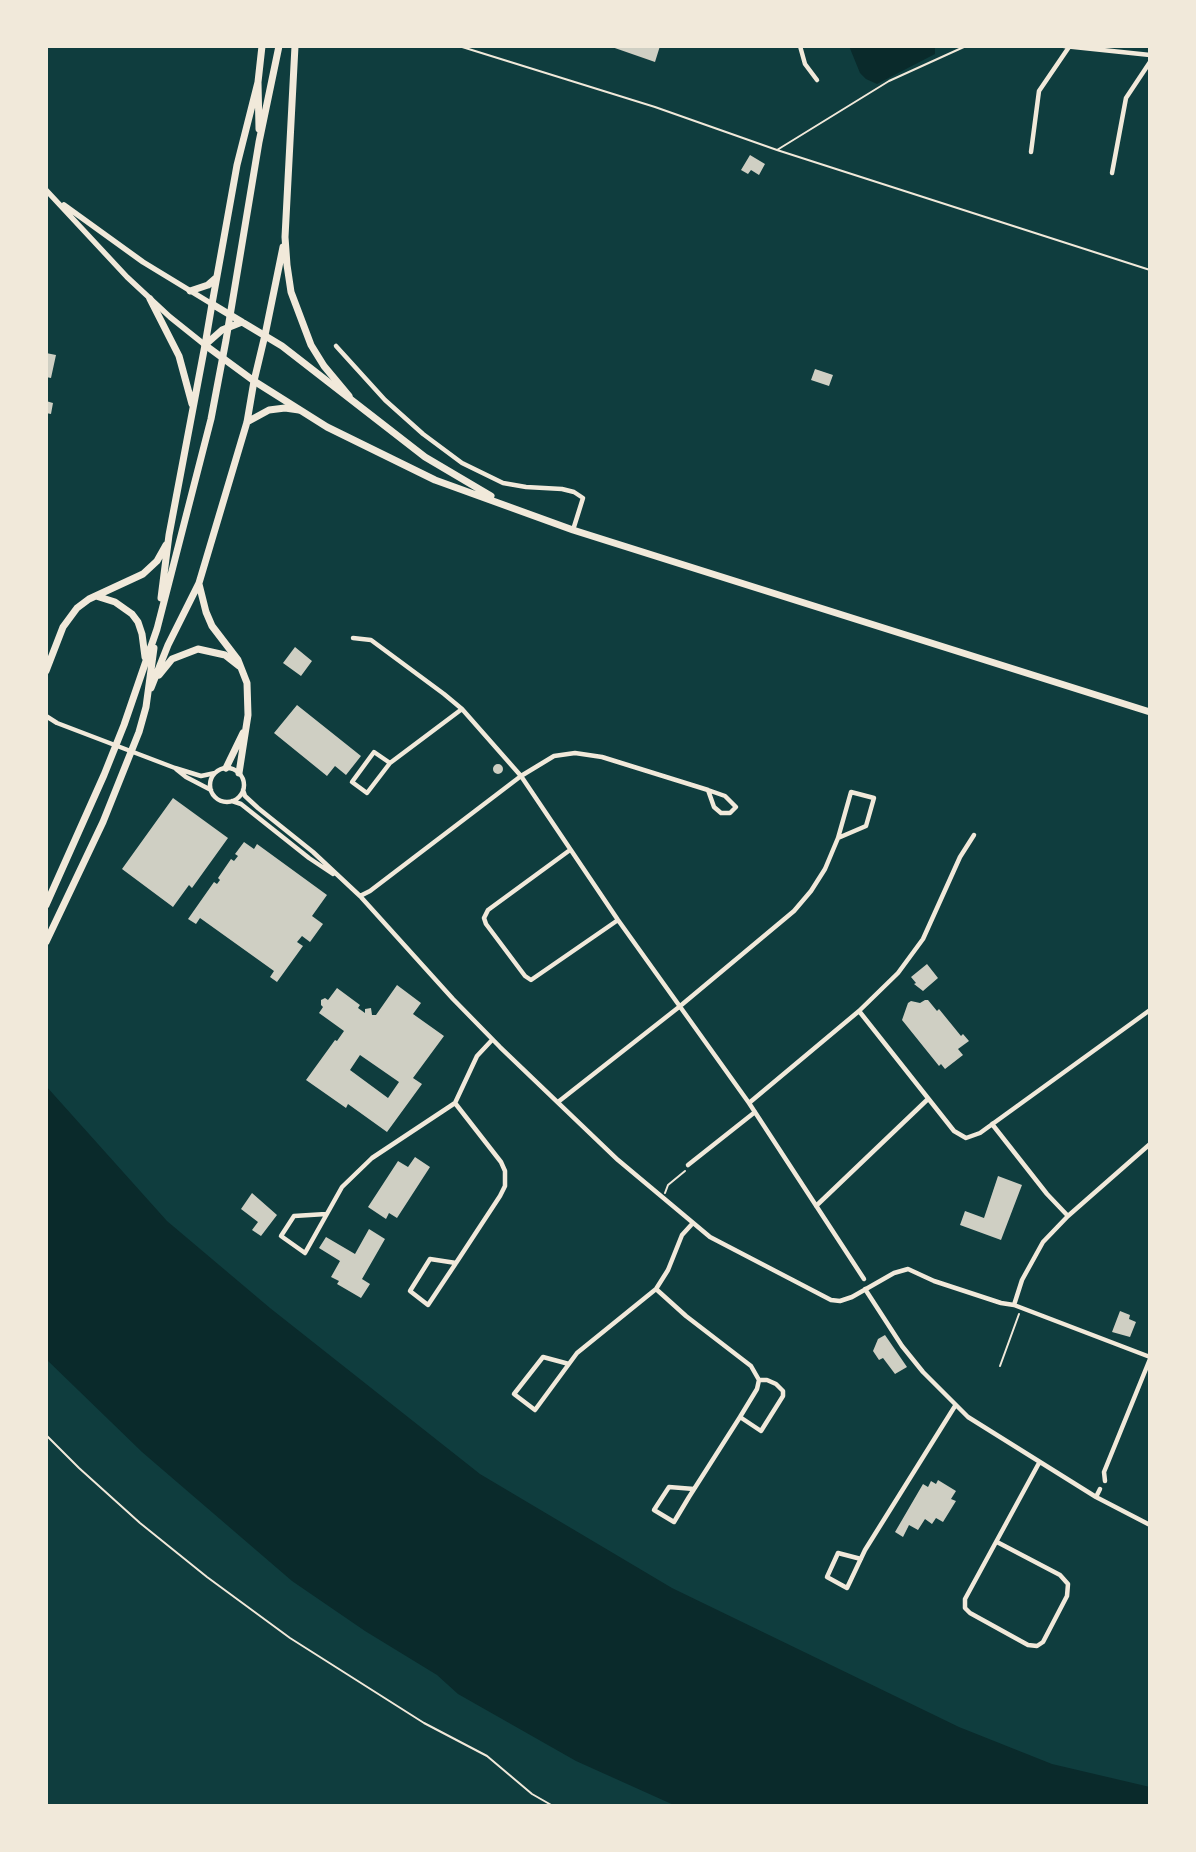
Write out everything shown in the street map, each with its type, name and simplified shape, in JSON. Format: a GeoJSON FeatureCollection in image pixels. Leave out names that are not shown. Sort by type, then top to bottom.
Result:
{"type":"FeatureCollection","features":[{"type":"Feature","properties":{"kind":"main road"},"geometry":{"type":"LineString","coordinates":[[46,942],[120,782],[139,732],[147,697],[169,535],[238,165],[258,82],[262,46]]}},
{"type":"Feature","properties":{"kind":"main road"},"geometry":{"type":"LineString","coordinates":[[46,905],[124,726],[157,628],[211,419],[240,262],[259,142],[279,46]]}},
{"type":"Feature","properties":{"kind":"main road"},"geometry":{"type":"LineString","coordinates":[[295,46],[285,236],[286,265],[291,292],[301,323],[324,366],[349,396]]}},
{"type":"Feature","properties":{"kind":"main road"},"geometry":{"type":"LineString","coordinates":[[258,82],[259,142]]}},
{"type":"Feature","properties":{"kind":"main road"},"geometry":{"type":"LineString","coordinates":[[46,190],[150,298],[205,345],[254,381],[299,410],[358,443],[420,474],[573,530],[1150,712]]}},
{"type":"Feature","properties":{"kind":"main road"},"geometry":{"type":"LineString","coordinates":[[54,198],[143,262],[265,335],[306,363],[424,457],[471,486],[516,508]]}},
{"type":"Feature","properties":{"kind":"main road"},"geometry":{"type":"LineString","coordinates":[[147,697],[168,645],[199,584],[247,422],[285,236]]}},
{"type":"Feature","properties":{"kind":"main road"},"geometry":{"type":"LineString","coordinates":[[190,291],[208,285],[216,278]]}},
{"type":"Feature","properties":{"kind":"main road"},"geometry":{"type":"LineString","coordinates":[[150,298],[179,356],[193,408]]}},
{"type":"Feature","properties":{"kind":"main road"},"geometry":{"type":"LineString","coordinates":[[205,345],[222,330],[242,322]]}},
{"type":"Feature","properties":{"kind":"main road"},"geometry":{"type":"LineString","coordinates":[[247,422],[269,410],[285,408],[299,410]]}},
{"type":"Feature","properties":{"kind":"main road"},"geometry":{"type":"LineString","coordinates":[[46,671],[56,642],[77,608],[96,596],[143,574],[157,561],[169,535]]}},
{"type":"Feature","properties":{"kind":"main road"},"geometry":{"type":"LineString","coordinates":[[199,584],[206,612],[212,626],[234,654],[244,672],[249,704],[239,773]]}},
{"type":"Feature","properties":{"kind":"main road"},"geometry":{"type":"LineString","coordinates":[[96,596],[116,602],[138,622],[144,642],[145,664]]}},
{"type":"Feature","properties":{"kind":"main road"},"geometry":{"type":"LineString","coordinates":[[154,681],[172,659],[198,649],[224,655],[244,672]]}},
{"type":"Feature","properties":{"kind":"main road"},"geometry":{"type":"LineString","coordinates":[[226,768],[247,726]]}},
{"type":"Feature","properties":{"kind":"street"},"geometry":{"type":"LineString","coordinates":[[800,46],[805,64],[817,80]]}},
{"type":"Feature","properties":{"kind":"street"},"geometry":{"type":"LineString","coordinates":[[1064,46],[1150,54]]}},
{"type":"Feature","properties":{"kind":"street"},"geometry":{"type":"LineString","coordinates":[[1031,152],[1039,91],[1069,47]]}},
{"type":"Feature","properties":{"kind":"street"},"geometry":{"type":"LineString","coordinates":[[1112,173],[1126,98],[1150,62]]}},
{"type":"Feature","properties":{"kind":"street"},"geometry":{"type":"LineString","coordinates":[[336,346],[385,400],[422,434],[462,462],[503,483],[526,487],[562,489],[574,492],[583,498],[573,530]]}},
{"type":"Feature","properties":{"kind":"street"},"geometry":{"type":"LineString","coordinates":[[353,638],[371,640],[462,709],[521,776],[618,920],[749,1103],[864,1279]]}},
{"type":"Feature","properties":{"kind":"street"},"geometry":{"type":"LineString","coordinates":[[390,763],[374,752],[352,782],[367,793],[390,763],[462,709]]}},
{"type":"Feature","properties":{"kind":"street"},"geometry":{"type":"LineString","coordinates":[[46,716],[57,723],[201,776],[226,768],[239,773],[243,780],[243,790],[246,796],[258,808],[313,852],[360,896],[492,1040],[618,1160],[692,1224],[736,1252],[821,1297],[840,1301],[902,1269],[908,1269],[942,1284],[1001,1303],[1014,1304],[1150,1358],[1104,1472],[1105,1481]]}},
{"type":"Feature","properties":{"kind":"street"},"geometry":{"type":"LineString","coordinates":[[360,896],[370,891],[521,776],[554,756],[575,753],[602,757],[708,790],[725,796],[736,807],[730,813],[718,811],[708,790]]}},
{"type":"Feature","properties":{"kind":"street"},"geometry":{"type":"LineString","coordinates":[[175,768],[186,777],[211,790],[218,799],[241,804],[309,858],[343,880]]}},
{"type":"Feature","properties":{"kind":"street"},"geometry":{"type":"LineString","coordinates":[[211,790],[211,779],[215,773]]}},
{"type":"Feature","properties":{"kind":"street"},"geometry":{"type":"LineString","coordinates":[[232,801],[243,790]]}},
{"type":"Feature","properties":{"kind":"street"},"geometry":{"type":"LineString","coordinates":[[558,1102],[679,1007],[794,911],[811,891],[825,869],[838,838],[851,792],[874,798],[866,826],[838,838]]}},
{"type":"Feature","properties":{"kind":"street"},"geometry":{"type":"LineString","coordinates":[[749,1103],[859,1011],[898,973],[924,939],[960,857],[974,835]]}},
{"type":"Feature","properties":{"kind":"street"},"geometry":{"type":"LineString","coordinates":[[570,850],[488,910],[484,918],[486,924],[525,976],[531,980],[618,920]]}},
{"type":"Feature","properties":{"kind":"street"},"geometry":{"type":"LineString","coordinates":[[859,1011],[954,1131],[966,1138],[980,1133],[1150,1010]]}},
{"type":"Feature","properties":{"kind":"street"},"geometry":{"type":"LineString","coordinates":[[326,1214],[294,1216],[281,1236],[305,1253],[342,1187],[355,1172],[455,1102],[478,1056],[492,1040]]}},
{"type":"Feature","properties":{"kind":"street"},"geometry":{"type":"LineString","coordinates":[[816,1206],[928,1099]]}},
{"type":"Feature","properties":{"kind":"street"},"geometry":{"type":"LineString","coordinates":[[455,1102],[501,1162],[506,1178],[500,1196],[456,1263],[428,1305],[410,1291],[430,1259],[456,1263]]}},
{"type":"Feature","properties":{"kind":"street"},"geometry":{"type":"LineString","coordinates":[[688,1165],[755,1112]]}},
{"type":"Feature","properties":{"kind":"street"},"geometry":{"type":"LineString","coordinates":[[992,1124],[1047,1194],[1068,1216]]}},
{"type":"Feature","properties":{"kind":"street"},"geometry":{"type":"LineString","coordinates":[[1014,1304],[1022,1280],[1043,1242],[1068,1216],[1150,1144]]}},
{"type":"Feature","properties":{"kind":"street"},"geometry":{"type":"LineString","coordinates":[[569,1364],[543,1356],[514,1394],[535,1410],[569,1364],[604,1330],[656,1289],[668,1270],[682,1235],[692,1224]]}},
{"type":"Feature","properties":{"kind":"street"},"geometry":{"type":"LineString","coordinates":[[867,1288],[902,1346],[955,1406],[1039,1464],[1150,1525]]}},
{"type":"Feature","properties":{"kind":"street"},"geometry":{"type":"LineString","coordinates":[[656,1289],[686,1316],[746,1361],[757,1374],[759,1380],[757,1389],[674,1522],[654,1510],[669,1487],[694,1489]]}},
{"type":"Feature","properties":{"kind":"street"},"geometry":{"type":"LineString","coordinates":[[740,1417],[761,1431],[783,1396],[783,1391],[776,1384],[767,1380],[759,1380]]}},
{"type":"Feature","properties":{"kind":"street"},"geometry":{"type":"LineString","coordinates":[[861,1559],[838,1553],[826,1577],[847,1588],[861,1559],[955,1406]]}},
{"type":"Feature","properties":{"kind":"street"},"geometry":{"type":"LineString","coordinates":[[997,1542],[1060,1575],[1068,1584],[1067,1596],[1043,1642],[1037,1646],[1028,1645],[970,1614],[965,1608],[965,1599],[1039,1464]]}},
{"type":"Feature","properties":{"kind":"street"},"geometry":{"type":"LineString","coordinates":[[1096,1497],[1100,1489]]}},
{"type":"Feature","properties":{"kind":"path"},"geometry":{"type":"LineString","coordinates":[[459,46],[655,107],[777,150],[1150,270]]}},
{"type":"Feature","properties":{"kind":"path"},"geometry":{"type":"LineString","coordinates":[[777,150],[889,82],[966,46]]}},
{"type":"Feature","properties":{"kind":"path"},"geometry":{"type":"LineString","coordinates":[[666,1193],[668,1185],[686,1170],[688,1165]]}},
{"type":"Feature","properties":{"kind":"path"},"geometry":{"type":"LineString","coordinates":[[1000,1366],[1019,1315],[1014,1304]]}},
{"type":"Feature","properties":{"kind":"path"},"geometry":{"type":"LineString","coordinates":[[46,1434],[120,1506],[158,1538],[290,1638],[424,1723],[487,1756],[532,1794],[553,1806]]}},
{"type":"Feature","properties":{"kind":"water"},"geometry":{"type":"Polygon","coordinates":[[[849,46],[935,46],[935,54],[877,84],[866,79],[860,73],[849,46]]]}},
{"type":"Feature","properties":{"kind":"water"},"geometry":{"type":"Polygon","coordinates":[[[46,1086],[167,1221],[270,1308],[480,1474],[672,1588],[959,1727],[1052,1764],[1150,1787],[1150,1806],[676,1806],[576,1761],[458,1694],[437,1675],[365,1631],[292,1581],[142,1452],[46,1359],[46,1086]]]}},
{"type":"Feature","properties":{"kind":"building"},"geometry":{"type":"Polygon","coordinates":[[[609,46],[660,46],[655,62],[609,46]]]}},
{"type":"Feature","properties":{"kind":"building"},"geometry":{"type":"Polygon","coordinates":[[[750,155],[765,164],[759,175],[751,170],[748,174],[741,170],[750,155]]]}},
{"type":"Feature","properties":{"kind":"building"},"geometry":{"type":"Polygon","coordinates":[[[46,353],[56,355],[51,378],[46,377],[46,353]]]}},
{"type":"Feature","properties":{"kind":"building"},"geometry":{"type":"Polygon","coordinates":[[[815,369],[833,375],[829,386],[811,380],[815,369]]]}},
{"type":"Feature","properties":{"kind":"building"},"geometry":{"type":"Polygon","coordinates":[[[46,401],[53,403],[51,414],[46,413],[46,401]]]}},
{"type":"Feature","properties":{"kind":"building"},"geometry":{"type":"Polygon","coordinates":[[[295,647],[312,661],[301,676],[283,663],[295,647]]]}},
{"type":"Feature","properties":{"kind":"building"},"geometry":{"type":"Polygon","coordinates":[[[297,705],[361,756],[346,775],[335,766],[327,776],[274,733],[297,705]]]}},
{"type":"Feature","properties":{"kind":"building"},"geometry":{"type":"Polygon","coordinates":[[[498,764],[503,769],[498,774],[493,769],[498,764]]]}},
{"type":"Feature","properties":{"kind":"building"},"geometry":{"type":"Polygon","coordinates":[[[173,798],[228,838],[192,888],[189,885],[173,907],[122,869],[173,798]]]}},
{"type":"Feature","properties":{"kind":"building"},"geometry":{"type":"Polygon","coordinates":[[[244,842],[254,849],[257,844],[327,895],[312,916],[323,924],[310,942],[302,936],[297,942],[303,946],[277,982],[270,977],[274,971],[200,918],[196,924],[188,919],[214,882],[217,884],[220,880],[218,878],[231,859],[234,861],[238,856],[235,854],[244,842]]]}},
{"type":"Feature","properties":{"kind":"building"},"geometry":{"type":"Polygon","coordinates":[[[927,964],[938,978],[923,991],[914,984],[916,983],[911,977],[927,964]]]}},
{"type":"Feature","properties":{"kind":"building"},"geometry":{"type":"Polygon","coordinates":[[[397,985],[421,1003],[413,1014],[444,1036],[413,1078],[422,1084],[387,1132],[348,1104],[346,1108],[306,1080],[335,1040],[337,1041],[344,1031],[319,1013],[323,1007],[321,1000],[325,998],[328,1000],[337,988],[360,1005],[358,1008],[365,1013],[365,1009],[371,1008],[372,1015],[376,1015],[397,985]],[[360,1055],[350,1070],[388,1098],[399,1082],[360,1055]]]}},
{"type":"Feature","properties":{"kind":"building"},"geometry":{"type":"Polygon","coordinates":[[[928,1000],[937,1011],[939,1009],[961,1036],[963,1034],[969,1041],[958,1049],[963,1055],[945,1069],[941,1064],[939,1066],[902,1020],[908,1003],[911,1001],[920,1003],[928,1000]]]}},
{"type":"Feature","properties":{"kind":"building"},"geometry":{"type":"Polygon","coordinates":[[[415,1157],[430,1167],[397,1218],[389,1213],[386,1219],[368,1207],[398,1161],[408,1167],[415,1157]]]}},
{"type":"Feature","properties":{"kind":"building"},"geometry":{"type":"Polygon","coordinates":[[[998,1176],[1022,1185],[1001,1240],[960,1225],[965,1211],[984,1218],[998,1176]]]}},
{"type":"Feature","properties":{"kind":"building"},"geometry":{"type":"Polygon","coordinates":[[[252,1193],[277,1215],[261,1236],[252,1230],[258,1222],[241,1209],[252,1193]]]}},
{"type":"Feature","properties":{"kind":"building"},"geometry":{"type":"Polygon","coordinates":[[[369,1229],[385,1239],[362,1279],[370,1284],[361,1298],[337,1284],[339,1281],[331,1277],[340,1261],[319,1248],[326,1237],[355,1254],[369,1229]]]}},
{"type":"Feature","properties":{"kind":"building"},"geometry":{"type":"Polygon","coordinates":[[[1120,1311],[1130,1315],[1129,1319],[1136,1322],[1130,1337],[1112,1332],[1120,1311]]]}},
{"type":"Feature","properties":{"kind":"building"},"geometry":{"type":"Polygon","coordinates":[[[885,1335],[907,1367],[895,1374],[883,1358],[879,1360],[873,1351],[878,1339],[885,1335]]]}},
{"type":"Feature","properties":{"kind":"building"},"geometry":{"type":"Polygon","coordinates":[[[938,1480],[956,1491],[951,1499],[956,1501],[943,1522],[936,1518],[932,1524],[925,1519],[918,1530],[909,1525],[903,1537],[895,1532],[923,1484],[928,1487],[931,1481],[936,1484],[938,1480]]]}}]}
